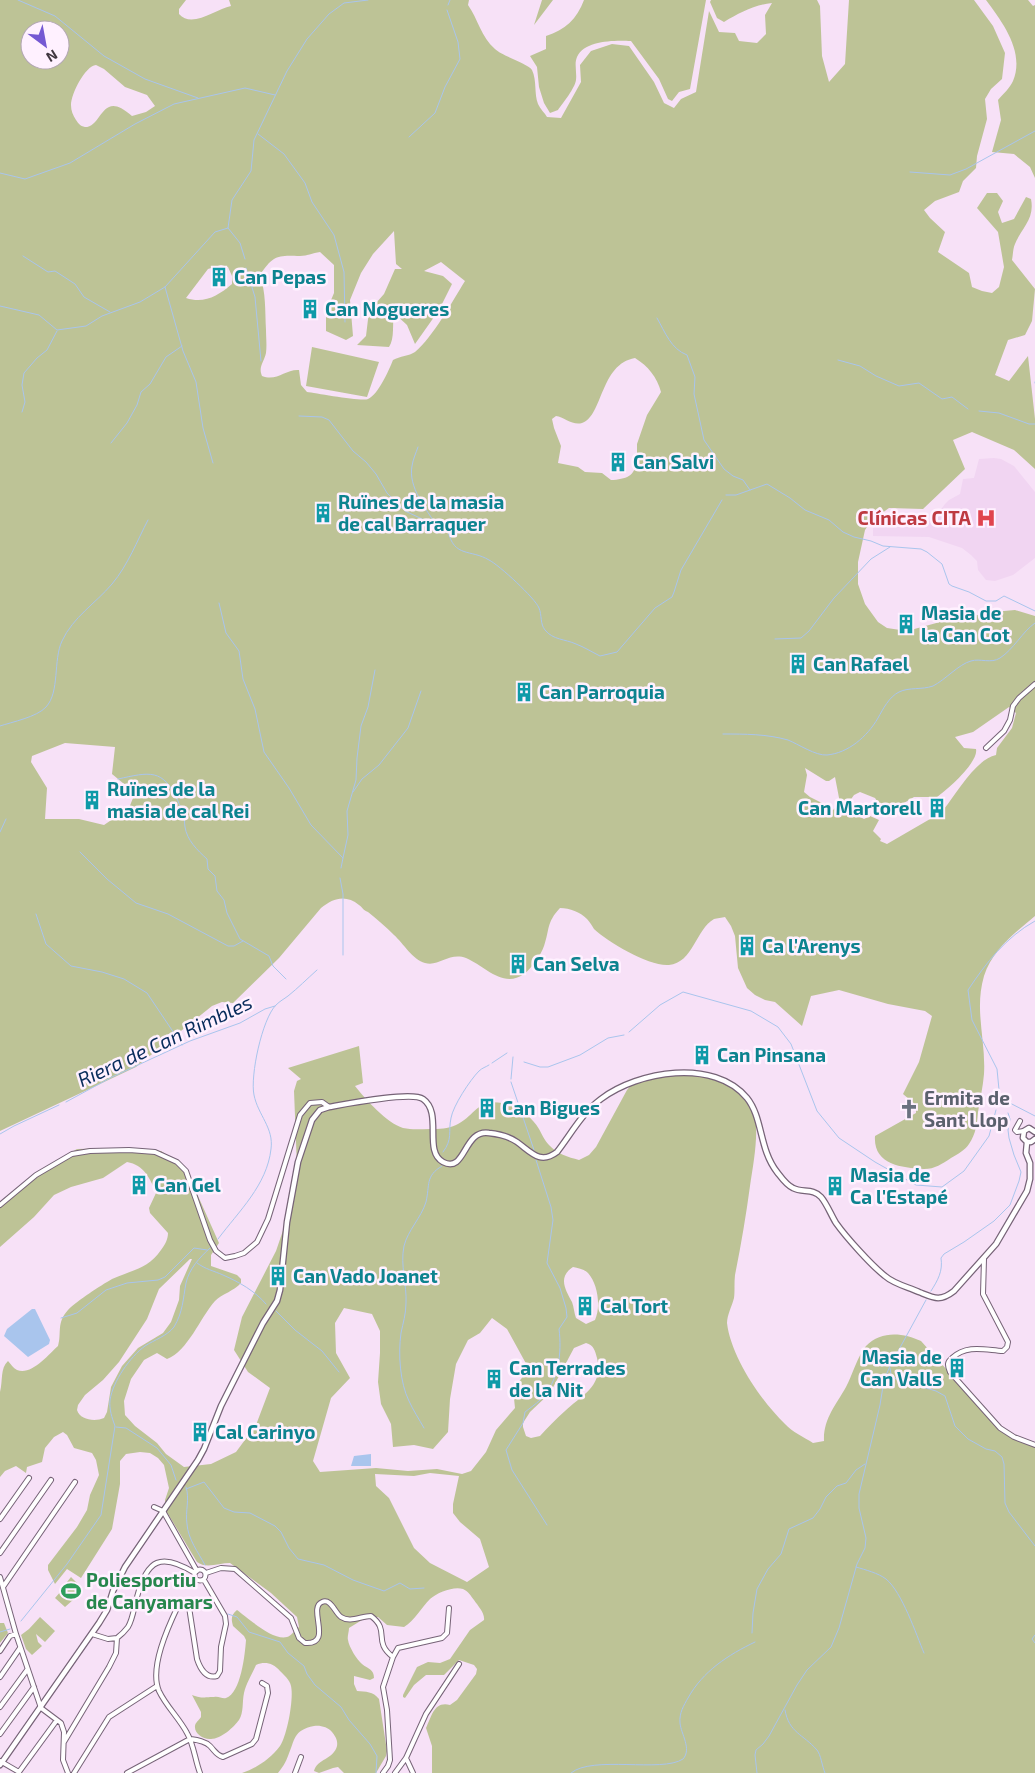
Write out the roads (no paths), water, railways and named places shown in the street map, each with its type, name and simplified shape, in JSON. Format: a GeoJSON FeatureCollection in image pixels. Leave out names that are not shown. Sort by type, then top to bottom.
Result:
{"type":"FeatureCollection","features":[{"type":"Feature","properties":{"kind":"street"},"geometry":{"type":"LineString","coordinates":[[986,748],[1004,731],[1018,698],[1035,684]]}},
{"type":"Feature","properties":{"kind":"street"},"geometry":{"type":"LineString","coordinates":[[57,1720],[19,1772],[1,1763],[92,1634],[107,1610],[124,1567],[204,1450],[221,1406],[263,1323],[277,1301],[280,1290],[287,1222],[298,1162],[312,1120],[320,1110],[402,1096],[418,1096],[428,1103],[431,1110],[435,1153],[442,1162],[450,1164],[460,1159],[474,1136],[483,1132],[515,1141],[529,1153],[544,1157],[549,1156],[557,1152],[582,1116],[600,1099],[620,1087],[642,1079],[662,1074],[690,1073],[725,1080],[738,1088],[749,1100],[754,1110],[766,1155],[786,1182],[792,1188],[816,1192],[822,1198],[842,1230],[885,1277],[937,1299],[946,1298],[954,1292],[984,1259],[1006,1229],[1027,1191],[1030,1179],[1030,1164],[1026,1154],[1027,1142],[1023,1138],[1024,1131]]}},
{"type":"Feature","properties":{"kind":"street"},"geometry":{"type":"LineString","coordinates":[[0,1205],[36,1175],[72,1154],[90,1151],[129,1150],[156,1152],[177,1162],[186,1171],[210,1240],[216,1251],[225,1258],[235,1256],[257,1242],[263,1231],[300,1116],[310,1103],[322,1102],[329,1107]]}},
{"type":"Feature","properties":{"kind":"street"},"geometry":{"type":"LineString","coordinates":[[1020,1121],[1014,1130],[1017,1132],[1029,1128],[1035,1130]]}},
{"type":"Feature","properties":{"kind":"street"},"geometry":{"type":"LineString","coordinates":[[1027,1142],[1035,1139]]}},
{"type":"Feature","properties":{"kind":"street"},"geometry":{"type":"LineString","coordinates":[[984,1259],[983,1294],[1008,1342],[1007,1347],[1003,1351],[975,1349],[961,1351],[951,1358],[947,1363],[948,1367],[950,1372],[1000,1428],[1014,1437],[1035,1445]]}},
{"type":"Feature","properties":{"kind":"street"},"geometry":{"type":"LineString","coordinates":[[0,1519],[28,1478]]}},
{"type":"Feature","properties":{"kind":"street"},"geometry":{"type":"LineString","coordinates":[[0,1553],[51,1480]]}},
{"type":"Feature","properties":{"kind":"street"},"geometry":{"type":"LineString","coordinates":[[3,1587],[75,1482]]}},
{"type":"Feature","properties":{"kind":"street"},"geometry":{"type":"LineString","coordinates":[[154,1507],[163,1511],[196,1572],[194,1577],[197,1580],[204,1580]]}},
{"type":"Feature","properties":{"kind":"street"},"geometry":{"type":"LineString","coordinates":[[64,1744],[116,1653],[117,1638],[129,1626],[141,1583],[158,1561],[169,1561],[196,1572],[200,1570],[206,1573],[221,1568],[235,1569],[291,1618],[299,1638],[305,1643],[314,1641],[319,1635],[320,1626],[316,1610],[317,1606],[325,1600],[329,1602],[338,1614],[348,1620],[371,1616],[379,1622],[383,1630],[382,1646],[393,1657]]}},
{"type":"Feature","properties":{"kind":"street"},"geometry":{"type":"LineString","coordinates":[[204,1580],[206,1573]]}},
{"type":"Feature","properties":{"kind":"street"},"geometry":{"type":"LineString","coordinates":[[0,1577],[20,1648],[40,1708],[61,1723],[64,1732],[63,1760],[68,1773]]}},
{"type":"Feature","properties":{"kind":"street"},"geometry":{"type":"LineString","coordinates":[[200,1773],[187,1732],[164,1700],[157,1686],[157,1666],[160,1650],[174,1614],[178,1606],[185,1604],[189,1608],[196,1659],[200,1667],[203,1672],[212,1677],[217,1676],[220,1671],[221,1647],[226,1624],[225,1616],[204,1580]]}},
{"type":"Feature","properties":{"kind":"street"},"geometry":{"type":"LineString","coordinates":[[383,1773],[390,1760],[387,1710],[382,1687],[393,1657],[398,1648],[442,1638],[447,1633],[449,1608]]}},
{"type":"Feature","properties":{"kind":"street"},"geometry":{"type":"LineString","coordinates":[[0,1651],[10,1636],[16,1634]]}},
{"type":"Feature","properties":{"kind":"street"},"geometry":{"type":"LineString","coordinates":[[92,1634],[117,1638]]}},
{"type":"Feature","properties":{"kind":"street"},"geometry":{"type":"LineString","coordinates":[[0,1677],[20,1648]]}},
{"type":"Feature","properties":{"kind":"street"},"geometry":{"type":"LineString","coordinates":[[395,1773],[406,1758],[426,1714],[459,1664]]}},
{"type":"Feature","properties":{"kind":"street"},"geometry":{"type":"LineString","coordinates":[[0,1707],[27,1670]]}},
{"type":"Feature","properties":{"kind":"street"},"geometry":{"type":"LineString","coordinates":[[127,1773],[190,1739],[200,1740],[209,1744],[217,1756],[223,1757],[252,1744],[256,1739],[268,1693],[267,1686],[262,1683]]}},
{"type":"Feature","properties":{"kind":"street"},"geometry":{"type":"LineString","coordinates":[[74,1773],[109,1717],[157,1686]]}},
{"type":"Feature","properties":{"kind":"street"},"geometry":{"type":"LineString","coordinates":[[0,1734],[34,1687]]}},
{"type":"Feature","properties":{"kind":"street"},"geometry":{"type":"LineString","coordinates":[[295,1773],[301,1757]]}},
{"type":"Feature","properties":{"kind":"street"},"geometry":{"type":"LineString","coordinates":[[406,1758],[413,1773]]}},
{"type":"Feature","properties":{"kind":"water"},"geometry":{"type":"Polygon","coordinates":[[[32,1309],[35,1309],[50,1340],[49,1344],[28,1357],[4,1336],[7,1329],[32,1309]]]}},
{"type":"Feature","properties":{"kind":"water"},"geometry":{"type":"Polygon","coordinates":[[[371,1454],[371,1466],[351,1466],[354,1456],[371,1454]]]}},
{"type":"Feature","properties":{"kind":"waterway"},"geometry":{"type":"LineString","coordinates":[[18,0],[55,16],[104,56],[145,79],[198,98]]}},
{"type":"Feature","properties":{"kind":"waterway"},"geometry":{"type":"LineString","coordinates":[[0,306],[39,315],[57,330],[86,326],[102,316],[140,302],[165,287],[215,232],[228,228],[232,200],[251,171],[254,140],[287,71],[307,39],[329,14],[344,3],[368,0]]}},
{"type":"Feature","properties":{"kind":"waterway"},"geometry":{"type":"LineString","coordinates":[[448,5],[450,0]]}},
{"type":"Feature","properties":{"kind":"waterway"},"geometry":{"type":"LineString","coordinates":[[409,137],[435,113],[445,87],[460,59],[458,42],[447,10]]}},
{"type":"Feature","properties":{"kind":"waterway"},"geometry":{"type":"LineString","coordinates":[[0,173],[25,179],[70,163],[135,124],[174,104],[245,88],[275,95]]}},
{"type":"Feature","properties":{"kind":"waterway"},"geometry":{"type":"LineString","coordinates":[[910,172],[950,175],[966,169],[1035,131]]}},
{"type":"Feature","properties":{"kind":"waterway"},"geometry":{"type":"LineString","coordinates":[[258,134],[284,154],[305,183],[312,202],[334,235],[344,272],[345,322]]}},
{"type":"Feature","properties":{"kind":"waterway"},"geometry":{"type":"LineString","coordinates":[[228,228],[240,243],[245,259]]}},
{"type":"Feature","properties":{"kind":"waterway"},"geometry":{"type":"LineString","coordinates":[[23,256],[48,272],[55,271],[75,284],[84,297],[110,312]]}},
{"type":"Feature","properties":{"kind":"waterway"},"geometry":{"type":"LineString","coordinates":[[246,268],[255,297],[261,361]]}},
{"type":"Feature","properties":{"kind":"waterway"},"geometry":{"type":"LineString","coordinates":[[165,287],[183,351],[196,382],[203,428],[213,463]]}},
{"type":"Feature","properties":{"kind":"waterway"},"geometry":{"type":"LineString","coordinates":[[657,318],[677,349],[687,355],[695,377],[694,394],[704,440],[724,469],[733,476],[743,480],[750,490]]}},
{"type":"Feature","properties":{"kind":"waterway"},"geometry":{"type":"LineString","coordinates":[[22,412],[25,402],[22,385],[24,373],[47,350],[57,331]]}},
{"type":"Feature","properties":{"kind":"waterway"},"geometry":{"type":"LineString","coordinates":[[111,443],[127,423],[137,405],[141,392],[150,384],[166,357],[182,346]]}},
{"type":"Feature","properties":{"kind":"waterway"},"geometry":{"type":"LineString","coordinates":[[838,360],[860,366],[876,376],[899,386],[919,383],[942,399],[952,397],[968,409]]}},
{"type":"Feature","properties":{"kind":"waterway"},"geometry":{"type":"LineString","coordinates":[[979,411],[999,413],[1029,424],[1035,424]]}},
{"type":"Feature","properties":{"kind":"waterway"},"geometry":{"type":"LineString","coordinates":[[299,416],[322,417],[329,420],[353,451],[376,474],[387,493],[405,511],[448,531],[454,545],[459,549],[494,563],[536,603],[540,611],[542,625],[548,633],[555,638],[572,642],[600,656],[617,652],[655,608],[672,597],[681,570],[722,500]]}},
{"type":"Feature","properties":{"kind":"waterway"},"geometry":{"type":"LineString","coordinates":[[418,447],[411,474],[415,490],[437,526]]}},
{"type":"Feature","properties":{"kind":"waterway"},"geometry":{"type":"LineString","coordinates":[[726,495],[736,495],[767,484],[805,510],[829,520],[843,532],[854,537],[883,546],[921,549],[927,552],[942,564],[949,584],[952,586],[986,601],[996,601],[1004,596],[1035,611]]}},
{"type":"Feature","properties":{"kind":"waterway"},"geometry":{"type":"LineString","coordinates":[[0,726],[31,716],[46,707],[55,685],[59,649],[62,641],[78,617],[118,577],[148,520]]}},
{"type":"Feature","properties":{"kind":"waterway"},"geometry":{"type":"LineString","coordinates":[[775,639],[801,638],[809,631],[834,598],[871,559],[890,547]]}},
{"type":"Feature","properties":{"kind":"waterway"},"geometry":{"type":"LineString","coordinates":[[219,603],[226,633],[239,651],[243,679],[255,709],[264,752],[289,788],[311,825],[343,858],[341,868]]}},
{"type":"Feature","properties":{"kind":"waterway"},"geometry":{"type":"LineString","coordinates":[[723,734],[780,738],[812,752],[823,755],[835,754],[863,738],[895,694],[933,686],[962,665],[971,661],[997,660],[1010,650],[1035,623]]}},
{"type":"Feature","properties":{"kind":"waterway"},"geometry":{"type":"LineString","coordinates":[[343,858],[348,835],[347,811],[356,780],[361,726],[368,707],[375,670]]}},
{"type":"Feature","properties":{"kind":"waterway"},"geometry":{"type":"LineString","coordinates":[[353,792],[362,779],[379,765],[408,728],[421,691]]}},
{"type":"Feature","properties":{"kind":"waterway"},"geometry":{"type":"LineString","coordinates":[[118,779],[147,774],[161,778],[167,783],[184,811],[185,827],[190,840],[207,859],[208,869],[215,876],[217,891],[224,900],[227,913],[240,939],[269,956],[273,966],[286,979]]}},
{"type":"Feature","properties":{"kind":"waterway"},"geometry":{"type":"LineString","coordinates":[[0,832],[6,819]]}},
{"type":"Feature","properties":{"kind":"waterway"},"geometry":{"type":"LineString","coordinates":[[80,852],[107,879],[136,903],[168,914],[228,946],[234,946],[243,941]]}},
{"type":"Feature","properties":{"kind":"waterway"},"geometry":{"type":"LineString","coordinates":[[340,878],[343,894],[343,955]]}},
{"type":"Feature","properties":{"kind":"waterway"},"geometry":{"type":"LineString","coordinates":[[36,914],[46,944],[71,966],[102,972],[124,979],[147,993],[182,1045]]}},
{"type":"Feature","properties":{"kind":"waterway"},"geometry":{"type":"LineString","coordinates":[[1000,1100],[997,1069],[972,1020],[968,990],[997,951],[1035,921]]}},
{"type":"Feature","properties":{"kind":"waterway"},"geometry":{"type":"LineString","coordinates":[[218,1239],[258,1186],[264,1174],[271,1149],[270,1135],[256,1102],[253,1086],[258,1048],[266,1022],[276,1005],[317,970]]}},
{"type":"Feature","properties":{"kind":"waterway"},"geometry":{"type":"LineString","coordinates":[[629,1032],[660,1005],[683,992],[751,1011],[778,1027],[791,1044],[817,1111],[839,1138],[875,1162],[916,1185],[942,1187],[964,1171],[989,1136],[996,1110]]}},
{"type":"Feature","properties":{"kind":"waterway","name":"Riera de Can Rimbles"},"geometry":{"type":"LineString","coordinates":[[66,1102],[112,1077],[190,1041],[240,1023],[265,1009],[275,1006]]}},
{"type":"Feature","properties":{"kind":"waterway"},"geometry":{"type":"LineString","coordinates":[[524,1062],[540,1067],[548,1067],[580,1055],[608,1038],[624,1035]]}},
{"type":"Feature","properties":{"kind":"waterway"},"geometry":{"type":"LineString","coordinates":[[492,1063],[507,1053]]}},
{"type":"Feature","properties":{"kind":"waterway"},"geometry":{"type":"LineString","coordinates":[[511,1079],[513,1057]]}},
{"type":"Feature","properties":{"kind":"waterway"},"geometry":{"type":"LineString","coordinates":[[443,1152],[448,1143],[452,1113],[458,1100],[475,1075],[489,1065]]}},
{"type":"Feature","properties":{"kind":"waterway"},"geometry":{"type":"LineString","coordinates":[[511,1082],[534,1150]]}},
{"type":"Feature","properties":{"kind":"waterway"},"geometry":{"type":"LineString","coordinates":[[1001,1098],[1006,1101],[1006,1104]]}},
{"type":"Feature","properties":{"kind":"waterway"},"geometry":{"type":"LineString","coordinates":[[1006,1101],[1035,1116]]}},
{"type":"Feature","properties":{"kind":"waterway","name":"Riera de Can Rimbles"},"geometry":{"type":"LineString","coordinates":[[0,1134],[59,1105]]}},
{"type":"Feature","properties":{"kind":"waterway"},"geometry":{"type":"LineString","coordinates":[[931,1291],[939,1275],[941,1258],[944,1254],[994,1221],[1010,1205],[1021,1172],[1009,1138],[1010,1119],[1008,1113]]}},
{"type":"Feature","properties":{"kind":"waterway"},"geometry":{"type":"LineString","coordinates":[[536,1160],[551,1207],[553,1220],[547,1263],[560,1288],[567,1317],[559,1329],[558,1366],[551,1385],[540,1400],[525,1412],[523,1423],[506,1450],[512,1470],[547,1525]]}},
{"type":"Feature","properties":{"kind":"waterway"},"geometry":{"type":"LineString","coordinates":[[424,1428],[406,1394],[401,1368],[400,1341],[406,1303],[403,1253],[406,1240],[426,1202],[429,1181],[433,1173],[442,1166]]}},
{"type":"Feature","properties":{"kind":"waterway"},"geometry":{"type":"LineString","coordinates":[[61,1318],[77,1313],[106,1290],[127,1283],[158,1280],[165,1277],[194,1248],[207,1250]]}},
{"type":"Feature","properties":{"kind":"waterway"},"geometry":{"type":"LineString","coordinates":[[21,1621],[67,1564],[101,1515],[115,1426],[110,1403],[115,1385],[123,1370],[139,1351],[168,1333],[174,1327],[181,1311],[186,1283],[192,1268],[210,1248]]}},
{"type":"Feature","properties":{"kind":"waterway"},"geometry":{"type":"LineString","coordinates":[[197,1263],[241,1284],[266,1304]]}},
{"type":"Feature","properties":{"kind":"waterway"},"geometry":{"type":"LineString","coordinates":[[757,1773],[756,1750],[769,1736],[807,1670],[831,1647],[839,1628],[857,1564],[865,1548],[866,1538],[859,1508],[859,1494],[884,1380],[926,1300]]}},
{"type":"Feature","properties":{"kind":"waterway"},"geometry":{"type":"LineString","coordinates":[[276,1311],[295,1330],[322,1351],[339,1372]]}},
{"type":"Feature","properties":{"kind":"waterway"},"geometry":{"type":"LineString","coordinates":[[890,1368],[891,1374],[896,1379],[936,1391],[945,1396],[955,1426],[968,1439],[986,1449],[995,1451],[1002,1457],[1004,1464],[1005,1503],[1009,1512],[1035,1546]]}},
{"type":"Feature","properties":{"kind":"waterway"},"geometry":{"type":"LineString","coordinates":[[116,1427],[126,1428],[157,1448],[171,1465],[176,1480]]}},
{"type":"Feature","properties":{"kind":"waterway"},"geometry":{"type":"LineString","coordinates":[[752,1633],[757,1589],[768,1569],[781,1554],[789,1529],[813,1518],[826,1497],[837,1486],[846,1483],[856,1470],[865,1464]]}},
{"type":"Feature","properties":{"kind":"waterway"},"geometry":{"type":"LineString","coordinates":[[186,1489],[204,1482],[224,1508],[234,1512],[250,1513],[275,1526],[298,1559],[324,1565],[353,1580],[384,1591],[400,1583],[410,1589],[424,1588]]}},
{"type":"Feature","properties":{"kind":"waterway"},"geometry":{"type":"LineString","coordinates":[[186,1487],[189,1535],[205,1565]]}},
{"type":"Feature","properties":{"kind":"waterway"},"geometry":{"type":"LineString","coordinates":[[856,1567],[879,1575],[892,1585],[908,1614],[924,1653]]}},
{"type":"Feature","properties":{"kind":"waterway"},"geometry":{"type":"LineString","coordinates":[[228,1614],[237,1617],[249,1632],[280,1642],[288,1653],[304,1666],[315,1685],[341,1707],[349,1720],[370,1744],[377,1756],[376,1773]]}},
{"type":"Feature","properties":{"kind":"waterway"},"geometry":{"type":"LineString","coordinates":[[0,1632],[10,1629]]}},
{"type":"Feature","properties":{"kind":"waterway"},"geometry":{"type":"LineString","coordinates":[[1035,1635],[1032,1639],[1035,1643]]}},
{"type":"Feature","properties":{"kind":"waterway"},"geometry":{"type":"LineString","coordinates":[[571,1773],[594,1765],[660,1765],[683,1759],[686,1746],[680,1716],[694,1688],[717,1665],[735,1652],[755,1642]]}},
{"type":"Feature","properties":{"kind":"waterway"},"geometry":{"type":"LineString","coordinates":[[785,1710],[793,1729],[817,1750],[825,1773]]}},
{"type":"Feature","properties":{"kind":"place","name":"Can Pepas"},"geometry":{"type":"Point","coordinates":[219,277]}},
{"type":"Feature","properties":{"kind":"place","name":"Can Nogueres"},"geometry":{"type":"Point","coordinates":[310,309]}},
{"type":"Feature","properties":{"kind":"place","name":"Can Salvi"},"geometry":{"type":"Point","coordinates":[618,462]}},
{"type":"Feature","properties":{"kind":"place","name":"Ruïnes de la masia de cal Barraquer"},"geometry":{"type":"Point","coordinates":[323,513]}},
{"type":"Feature","properties":{"kind":"place","name":"Clínicas CITA"},"geometry":{"type":"Point","coordinates":[986,518]}},
{"type":"Feature","properties":{"kind":"place","name":"Masia de la Can Cot"},"geometry":{"type":"Point","coordinates":[906,624]}},
{"type":"Feature","properties":{"kind":"place","name":"Can Rafael"},"geometry":{"type":"Point","coordinates":[798,664]}},
{"type":"Feature","properties":{"kind":"place","name":"Can Parroquia"},"geometry":{"type":"Point","coordinates":[524,692]}},
{"type":"Feature","properties":{"kind":"place","name":"Ruïnes de la masia de cal Rei"},"geometry":{"type":"Point","coordinates":[92,800]}},
{"type":"Feature","properties":{"kind":"place","name":"Can Martorell"},"geometry":{"type":"Point","coordinates":[937,808]}},
{"type":"Feature","properties":{"kind":"place","name":"Ca l'Arenys"},"geometry":{"type":"Point","coordinates":[747,946]}},
{"type":"Feature","properties":{"kind":"place","name":"Can Selva"},"geometry":{"type":"Point","coordinates":[518,964]}},
{"type":"Feature","properties":{"kind":"place","name":"Can Pinsana"},"geometry":{"type":"Point","coordinates":[702,1055]}},
{"type":"Feature","properties":{"kind":"place","name":"Can Bigues"},"geometry":{"type":"Point","coordinates":[487,1108]}},
{"type":"Feature","properties":{"kind":"place","name":"Ermita de Sant Llop"},"geometry":{"type":"Point","coordinates":[909,1109]}},
{"type":"Feature","properties":{"kind":"place","name":"Can Gel"},"geometry":{"type":"Point","coordinates":[139,1185]}},
{"type":"Feature","properties":{"kind":"place","name":"Masia de Ca l'Estapé"},"geometry":{"type":"Point","coordinates":[835,1186]}},
{"type":"Feature","properties":{"kind":"place","name":"Can Vado Joanet"},"geometry":{"type":"Point","coordinates":[278,1276]}},
{"type":"Feature","properties":{"kind":"place","name":"Cal Tort"},"geometry":{"type":"Point","coordinates":[585,1306]}},
{"type":"Feature","properties":{"kind":"place","name":"Masia de Can Valls"},"geometry":{"type":"Point","coordinates":[957,1368]}},
{"type":"Feature","properties":{"kind":"place","name":"Can Terrades de la Nit"},"geometry":{"type":"Point","coordinates":[494,1379]}},
{"type":"Feature","properties":{"kind":"place","name":"Cal Carinyo"},"geometry":{"type":"Point","coordinates":[200,1432]}},
{"type":"Feature","properties":{"kind":"place","name":"Poliesportiu de Canyamars"},"geometry":{"type":"Point","coordinates":[71,1591]}}]}
